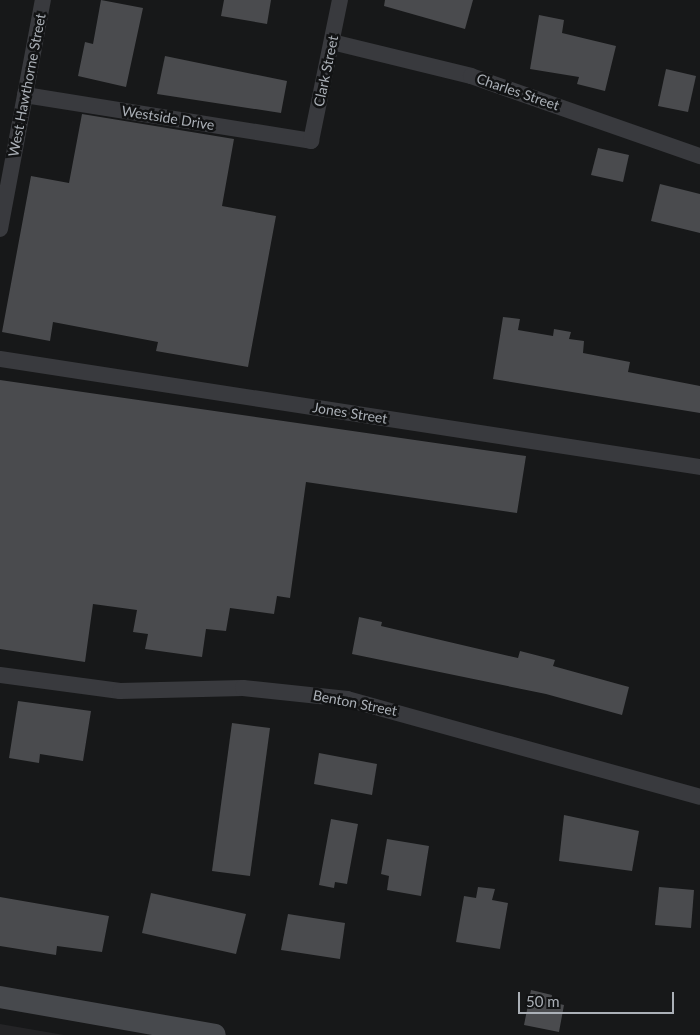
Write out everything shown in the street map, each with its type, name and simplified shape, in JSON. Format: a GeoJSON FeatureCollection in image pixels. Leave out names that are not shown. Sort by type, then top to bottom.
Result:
{"type":"FeatureCollection","features":[{"type":"Feature","properties":{"kind":"main road"},"geometry":{"type":"LineString","coordinates":[[0,997],[215,1035]]}},
{"type":"Feature","properties":{"kind":"street","name":"West Hawthorne Street"},"geometry":{"type":"LineString","coordinates":[[0,229],[43,0]]}},
{"type":"Feature","properties":{"kind":"street","name":"Clark Street"},"geometry":{"type":"LineString","coordinates":[[311,141],[340,0]]}},
{"type":"Feature","properties":{"kind":"street","name":"Charles Street"},"geometry":{"type":"LineString","coordinates":[[332,42],[471,76],[700,156]]}},
{"type":"Feature","properties":{"kind":"street","name":"Westside Drive"},"geometry":{"type":"LineString","coordinates":[[25,95],[311,141]]}},
{"type":"Feature","properties":{"kind":"street","name":"Jones Street"},"geometry":{"type":"LineString","coordinates":[[0,359],[700,467]]}},
{"type":"Feature","properties":{"kind":"street","name":"Benton Street"},"geometry":{"type":"LineString","coordinates":[[0,675],[120,691],[243,688],[347,699],[700,797]]}},
{"type":"Feature","properties":{"kind":"shaded area"},"geometry":{"type":"Polygon","coordinates":[[[0,1024],[64,1035],[0,1035],[0,1024]]]}},
{"type":"Feature","properties":{"kind":"building"},"geometry":{"type":"Polygon","coordinates":[[[101,0],[143,8],[126,87],[78,76],[85,42],[93,44],[101,0]]]}},
{"type":"Feature","properties":{"kind":"building"},"geometry":{"type":"Polygon","coordinates":[[[224,0],[271,0],[267,24],[221,16],[224,0]]]}},
{"type":"Feature","properties":{"kind":"building"},"geometry":{"type":"Polygon","coordinates":[[[385,0],[473,0],[465,29],[384,6],[385,0]]]}},
{"type":"Feature","properties":{"kind":"building"},"geometry":{"type":"Polygon","coordinates":[[[539,15],[564,20],[562,33],[616,46],[605,91],[577,84],[579,77],[530,69],[539,15]]]}},
{"type":"Feature","properties":{"kind":"building"},"geometry":{"type":"Polygon","coordinates":[[[165,56],[287,81],[281,113],[157,94],[165,56]]]}},
{"type":"Feature","properties":{"kind":"building"},"geometry":{"type":"Polygon","coordinates":[[[666,69],[696,76],[688,112],[658,106],[666,69]]]}},
{"type":"Feature","properties":{"kind":"building"},"geometry":{"type":"Polygon","coordinates":[[[82,114],[234,139],[222,206],[276,216],[248,367],[156,351],[158,342],[53,322],[50,341],[2,332],[31,176],[69,183],[82,114]]]}},
{"type":"Feature","properties":{"kind":"building"},"geometry":{"type":"Polygon","coordinates":[[[598,148],[629,155],[623,182],[591,175],[598,148]]]}},
{"type":"Feature","properties":{"kind":"building"},"geometry":{"type":"Polygon","coordinates":[[[660,184],[700,194],[700,233],[651,221],[660,184]]]}},
{"type":"Feature","properties":{"kind":"building"},"geometry":{"type":"Polygon","coordinates":[[[503,317],[520,319],[518,330],[553,336],[554,329],[571,332],[569,339],[584,341],[583,353],[630,362],[628,372],[700,386],[700,413],[493,379],[503,317]]]}},
{"type":"Feature","properties":{"kind":"building"},"geometry":{"type":"Polygon","coordinates":[[[0,380],[526,456],[517,513],[306,482],[290,598],[277,596],[274,614],[230,608],[226,631],[206,629],[202,657],[145,649],[148,634],[133,632],[137,610],[93,604],[85,662],[0,649],[0,380]]]}},
{"type":"Feature","properties":{"kind":"building"},"geometry":{"type":"Polygon","coordinates":[[[359,617],[382,622],[381,626],[518,658],[520,651],[555,660],[553,666],[629,687],[622,715],[546,694],[352,654],[359,617]]]}},
{"type":"Feature","properties":{"kind":"building"},"geometry":{"type":"Polygon","coordinates":[[[18,701],[91,711],[83,761],[40,754],[39,763],[9,758],[18,701]]]}},
{"type":"Feature","properties":{"kind":"building"},"geometry":{"type":"Polygon","coordinates":[[[232,723],[270,728],[250,876],[212,871],[232,723]]]}},
{"type":"Feature","properties":{"kind":"building"},"geometry":{"type":"Polygon","coordinates":[[[319,753],[377,764],[372,795],[314,784],[319,753]]]}},
{"type":"Feature","properties":{"kind":"building"},"geometry":{"type":"Polygon","coordinates":[[[564,815],[639,831],[632,871],[559,861],[564,815]]]}},
{"type":"Feature","properties":{"kind":"building"},"geometry":{"type":"Polygon","coordinates":[[[331,819],[358,824],[347,884],[335,882],[334,888],[319,885],[331,819]]]}},
{"type":"Feature","properties":{"kind":"building"},"geometry":{"type":"Polygon","coordinates":[[[387,839],[429,846],[421,896],[387,890],[389,876],[381,874],[387,839]]]}},
{"type":"Feature","properties":{"kind":"building"},"geometry":{"type":"Polygon","coordinates":[[[478,887],[495,889],[492,900],[508,903],[500,949],[456,942],[464,896],[476,898],[478,887]]]}},
{"type":"Feature","properties":{"kind":"building"},"geometry":{"type":"Polygon","coordinates":[[[659,887],[694,890],[691,928],[655,925],[659,887]]]}},
{"type":"Feature","properties":{"kind":"building"},"geometry":{"type":"Polygon","coordinates":[[[151,893],[246,914],[236,954],[142,933],[151,893]]]}},
{"type":"Feature","properties":{"kind":"building"},"geometry":{"type":"Polygon","coordinates":[[[0,897],[109,916],[102,952],[57,946],[56,955],[0,946],[0,897]]]}},
{"type":"Feature","properties":{"kind":"building"},"geometry":{"type":"Polygon","coordinates":[[[288,914],[345,923],[340,959],[281,950],[288,914]]]}},
{"type":"Feature","properties":{"kind":"building"},"geometry":{"type":"Polygon","coordinates":[[[531,990],[552,995],[551,1002],[564,1005],[559,1032],[524,1025],[531,990]]]}}]}
